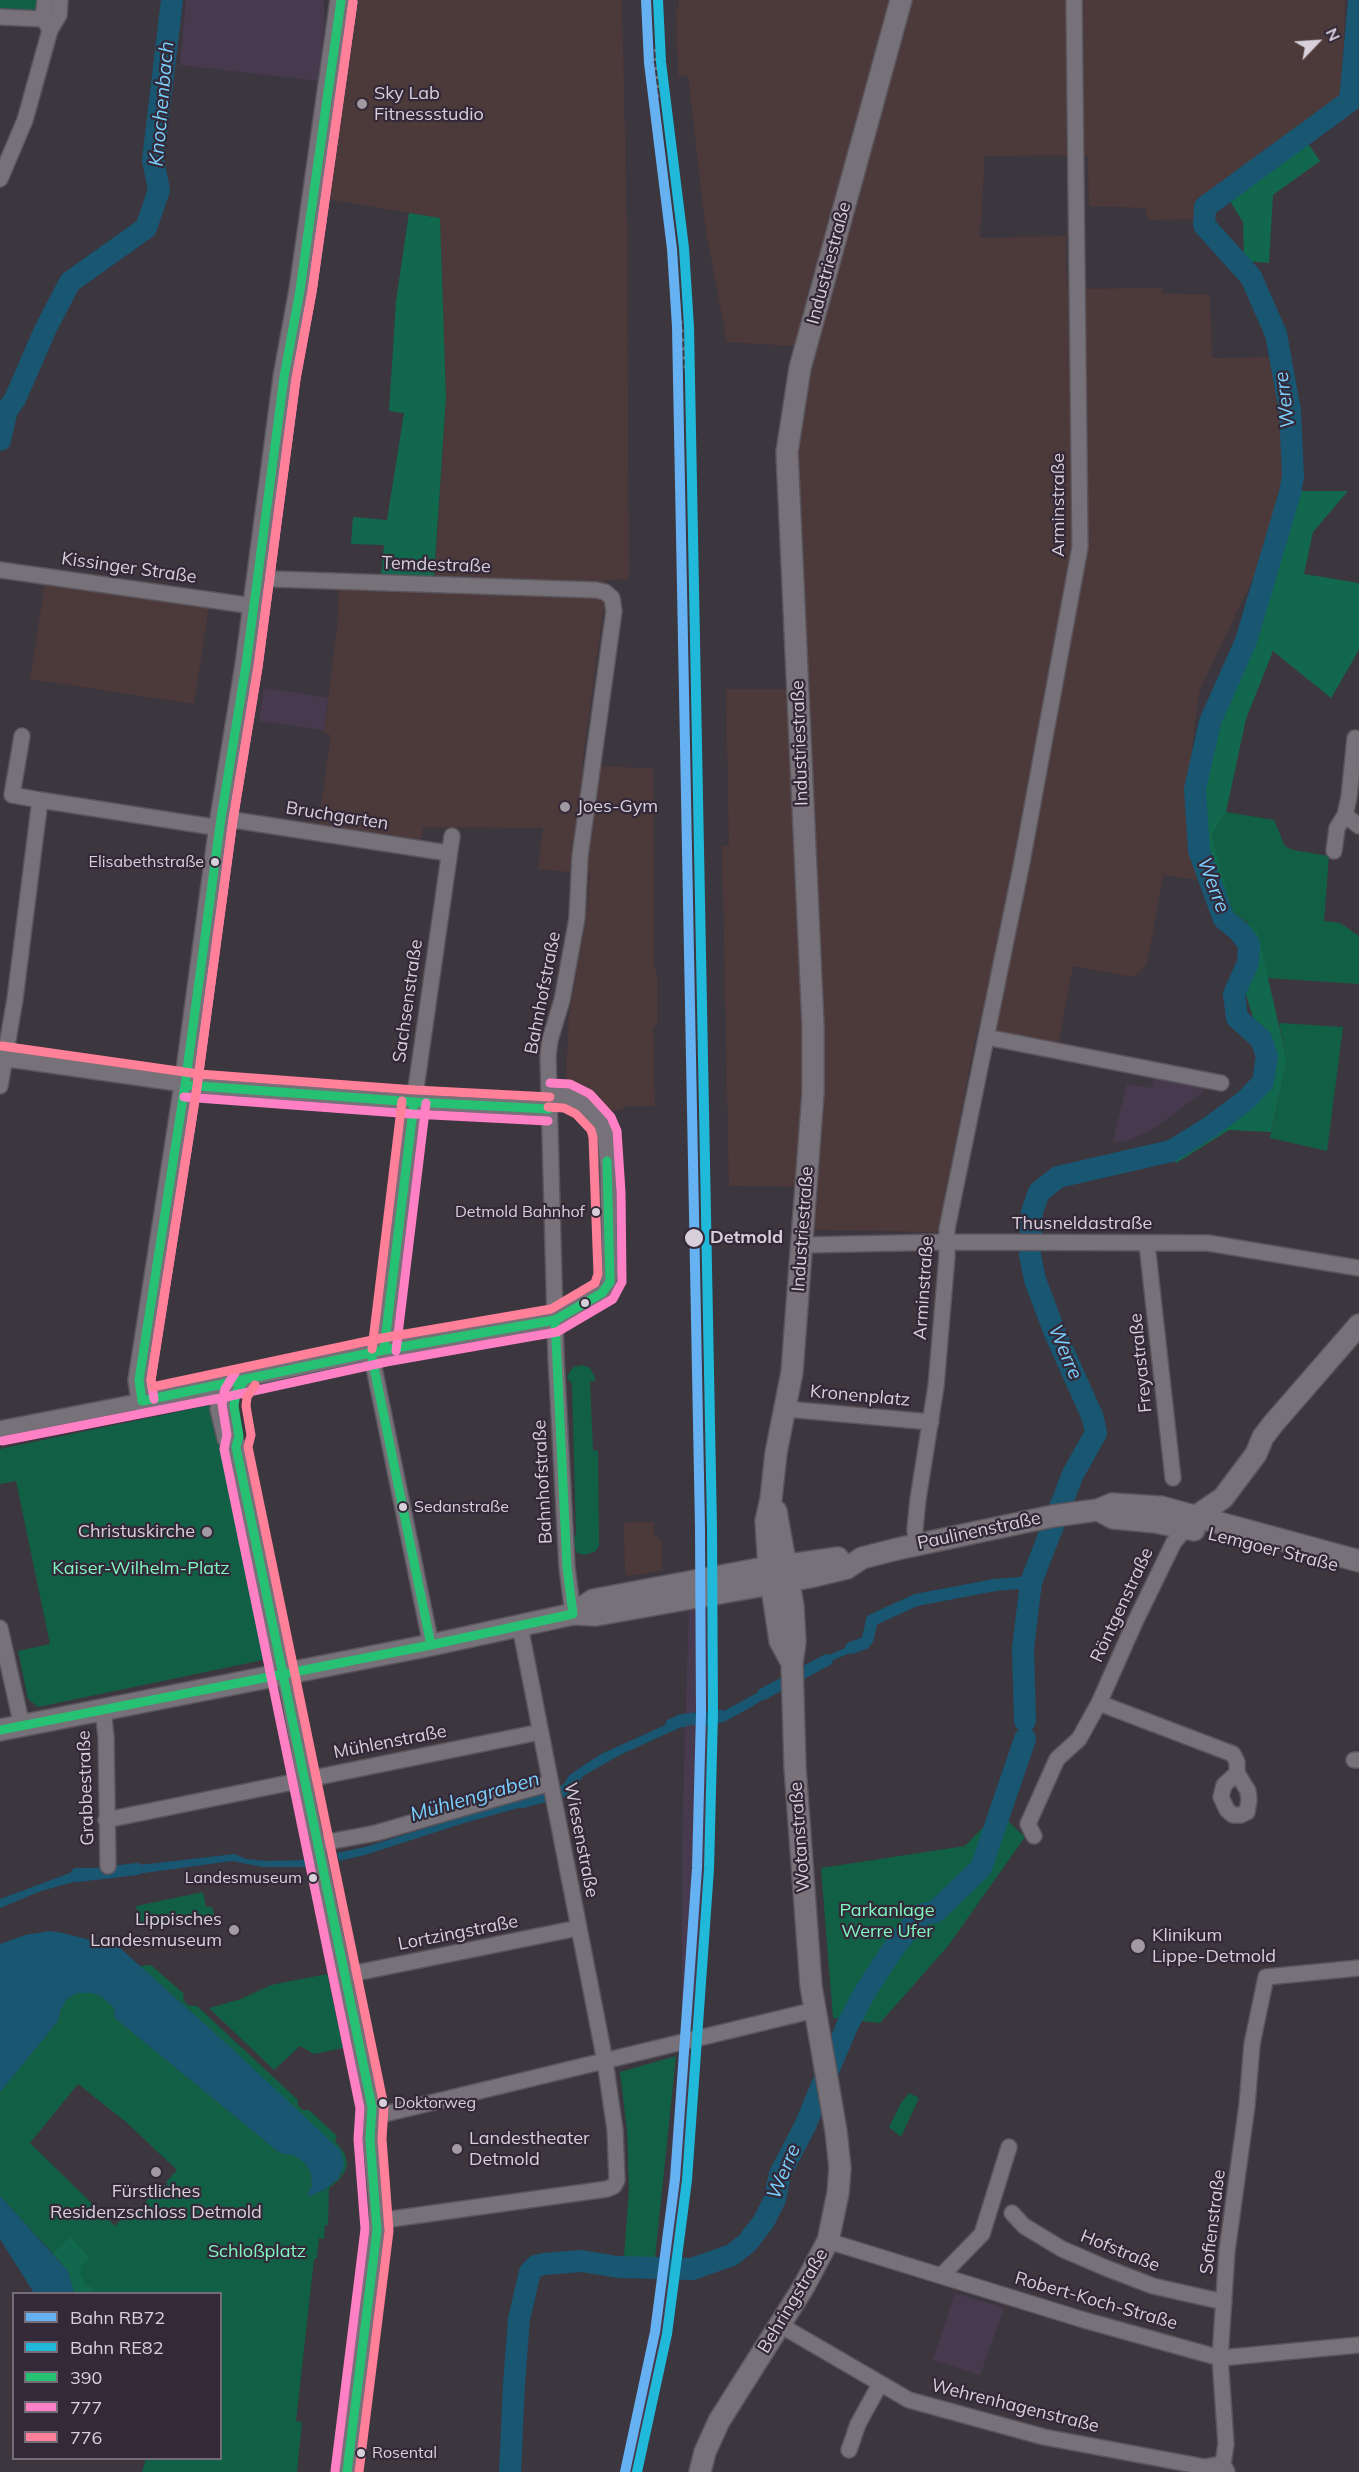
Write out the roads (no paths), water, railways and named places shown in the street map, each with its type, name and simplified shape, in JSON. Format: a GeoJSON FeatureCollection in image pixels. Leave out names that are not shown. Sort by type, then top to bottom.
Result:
{"type":"FeatureCollection","features":[{"type":"Feature","properties":{"kind":"street"},"geometry":{"type":"LineString","coordinates":[[0,179],[25,120],[47,25],[45,0]]}},
{"type":"Feature","properties":{"kind":"street"},"geometry":{"type":"LineString","coordinates":[[47,25],[58,15],[60,0]]}},
{"type":"Feature","properties":{"kind":"street"},"geometry":{"type":"LineString","coordinates":[[142,1401],[141,1369],[185,1085],[284,377],[300,290],[341,0]]}},
{"type":"Feature","properties":{"kind":"street","name":"Industriestraße"},"geometry":{"type":"LineString","coordinates":[[779,1574],[778,1519],[771,1498],[776,1453],[792,1372],[813,1093],[813,1025],[787,452],[800,368],[901,0]]}},
{"type":"Feature","properties":{"kind":"street","name":"Arminstraße"},"geometry":{"type":"LineString","coordinates":[[916,1545],[918,1499],[936,1386],[948,1242],[947,1229],[1074,588],[1082,532],[1074,0]]}},
{"type":"Feature","properties":{"kind":"street"},"geometry":{"type":"LineString","coordinates":[[0,17],[47,25]]}},
{"type":"Feature","properties":{"kind":"street","name":"Kissinger Straße"},"geometry":{"type":"LineString","coordinates":[[0,570],[253,606]]}},
{"type":"Feature","properties":{"kind":"street","name":"Temdestraße"},"geometry":{"type":"LineString","coordinates":[[257,575],[273,579],[596,590],[605,592],[612,598]]}},
{"type":"Feature","properties":{"kind":"street","name":"Bahnhofstraße"},"geometry":{"type":"LineString","coordinates":[[573,1614],[567,1567],[555,1320],[548,1056],[562,1000],[577,918],[580,856],[612,622],[612,598]]}},
{"type":"Feature","properties":{"kind":"street","name":"Bruchgarten"},"geometry":{"type":"LineString","coordinates":[[22,736],[12,795],[448,853]]}},
{"type":"Feature","properties":{"kind":"street"},"geometry":{"type":"LineString","coordinates":[[1334,851],[1337,828],[1345,815],[1355,738]]}},
{"type":"Feature","properties":{"kind":"street"},"geometry":{"type":"LineString","coordinates":[[0,1086],[2,1058],[40,800]]}},
{"type":"Feature","properties":{"kind":"street"},"geometry":{"type":"LineString","coordinates":[[1345,815],[1359,826]]}},
{"type":"Feature","properties":{"kind":"street","name":"Sachsenstraße"},"geometry":{"type":"LineString","coordinates":[[378,1352],[452,836]]}},
{"type":"Feature","properties":{"kind":"street"},"geometry":{"type":"LineString","coordinates":[[986,1037],[1221,1083]]}},
{"type":"Feature","properties":{"kind":"street"},"geometry":{"type":"LineString","coordinates":[[0,1428],[224,1385],[378,1352],[555,1320],[607,1289],[610,1275],[606,1144],[601,1124],[576,1099],[567,1096],[549,1102],[414,1102],[185,1085],[2,1058]]}},
{"type":"Feature","properties":{"kind":"street","name":"Thusneldastraße"},"geometry":{"type":"LineString","coordinates":[[803,1245],[948,1242],[1208,1244],[1359,1268]]}},
{"type":"Feature","properties":{"kind":"street","name":"Freyastraße"},"geometry":{"type":"LineString","coordinates":[[1147,1244],[1173,1478]]}},
{"type":"Feature","properties":{"kind":"street"},"geometry":{"type":"LineString","coordinates":[[1191,1522],[1208,1493],[1248,1448],[1263,1437],[1359,1325]]}},
{"type":"Feature","properties":{"kind":"street"},"geometry":{"type":"LineString","coordinates":[[378,1352],[431,1645]]}},
{"type":"Feature","properties":{"kind":"street"},"geometry":{"type":"LineString","coordinates":[[245,1379],[236,1393],[234,1406],[239,1436],[236,1447],[284,1672],[317,1844],[370,2096],[372,2117],[370,2139],[377,2221],[346,2472]]}},
{"type":"Feature","properties":{"kind":"street"},"geometry":{"type":"LineString","coordinates":[[224,1385],[221,1409],[228,1438],[236,1447]]}},
{"type":"Feature","properties":{"kind":"street","name":"Kronenplatz"},"geometry":{"type":"LineString","coordinates":[[786,1409],[931,1422]]}},
{"type":"Feature","properties":{"kind":"street","name":"Paulinenstraße"},"geometry":{"type":"LineString","coordinates":[[0,1730],[284,1672],[431,1645],[573,1614],[596,1615],[845,1557],[862,1558],[1060,1515],[1098,1510],[1113,1504],[1161,1507],[1191,1522]]}},
{"type":"Feature","properties":{"kind":"street","name":"Lemgoer Straße"},"geometry":{"type":"LineString","coordinates":[[1191,1522],[1359,1562]]}},
{"type":"Feature","properties":{"kind":"street","name":"Lemgoer Straße"},"geometry":{"type":"LineString","coordinates":[[1191,1522],[1219,1538],[1359,1570]]}},
{"type":"Feature","properties":{"kind":"street","name":"Röntgenstraße"},"geometry":{"type":"LineString","coordinates":[[1034,1836],[1028,1824],[1057,1759],[1079,1739],[1099,1703],[1171,1546],[1191,1522]]}},
{"type":"Feature","properties":{"kind":"street","name":"Wotanstraße"},"geometry":{"type":"LineString","coordinates":[[779,1574],[795,1642],[793,1673],[795,1767],[815,2010]]}},
{"type":"Feature","properties":{"kind":"street","name":"Wiesenstraße"},"geometry":{"type":"LineString","coordinates":[[377,2221],[614,2186],[616,2180],[617,2156],[605,2061],[520,1626]]}},
{"type":"Feature","properties":{"kind":"street"},"geometry":{"type":"LineString","coordinates":[[0,1628],[22,1726]]}},
{"type":"Feature","properties":{"kind":"street"},"geometry":{"type":"LineString","coordinates":[[1099,1703],[1233,1754],[1237,1762],[1237,1773]]}},
{"type":"Feature","properties":{"kind":"street","name":"Grabbestraße"},"geometry":{"type":"LineString","coordinates":[[103,1710],[106,1737],[108,1866]]}},
{"type":"Feature","properties":{"kind":"street","name":"Mühlenstraße"},"geometry":{"type":"LineString","coordinates":[[106,1820],[540,1732]]}},
{"type":"Feature","properties":{"kind":"street"},"geometry":{"type":"LineString","coordinates":[[317,1844],[376,1833],[551,1791]]}},
{"type":"Feature","properties":{"kind":"street","name":"Lortzingstraße"},"geometry":{"type":"LineString","coordinates":[[345,1976],[578,1928]]}},
{"type":"Feature","properties":{"kind":"street","name":"Sofienstraße"},"geometry":{"type":"LineString","coordinates":[[1225,2468],[1226,2444],[1220,2358],[1229,2230],[1247,2105],[1252,2044],[1266,1977],[1359,1968]]}},
{"type":"Feature","properties":{"kind":"street"},"geometry":{"type":"LineString","coordinates":[[372,2117],[815,2010]]}},
{"type":"Feature","properties":{"kind":"street","name":"Behringstraße"},"geometry":{"type":"LineString","coordinates":[[700,2472],[705,2452],[719,2421],[804,2288],[828,2241],[838,2193],[840,2168],[837,2131],[815,2010]]}},
{"type":"Feature","properties":{"kind":"street"},"geometry":{"type":"LineString","coordinates":[[942,2275],[982,2234],[1009,2147]]}},
{"type":"Feature","properties":{"kind":"street","name":"Hofstraße"},"geometry":{"type":"LineString","coordinates":[[1012,2213],[1024,2226],[1062,2249],[1106,2268],[1153,2286],[1224,2302]]}},
{"type":"Feature","properties":{"kind":"street","name":"Robert-Koch-Straße"},"geometry":{"type":"LineString","coordinates":[[828,2241],[915,2270],[942,2275],[1084,2320],[1220,2358],[1359,2345]]}},
{"type":"Feature","properties":{"kind":"street","name":"Wehrenhagenstraße"},"geometry":{"type":"LineString","coordinates":[[780,2325],[909,2400],[1033,2434],[1205,2467],[1225,2468]]}},
{"type":"Feature","properties":{"kind":"street"},"geometry":{"type":"LineString","coordinates":[[849,2450],[858,2424],[880,2384]]}},
{"type":"Feature","properties":{"kind":"water"},"geometry":{"type":"Polygon","coordinates":[[[863,1640],[867,1646],[826,1663],[813,1673],[813,1662],[863,1640]]]}},
{"type":"Feature","properties":{"kind":"water"},"geometry":{"type":"Polygon","coordinates":[[[777,1686],[777,1691],[753,1706],[724,1722],[706,1726],[706,1715],[720,1713],[757,1693],[777,1686]]]}},
{"type":"Feature","properties":{"kind":"water"},"geometry":{"type":"Polygon","coordinates":[[[681,1718],[686,1718],[686,1727],[681,1727],[618,1756],[583,1776],[573,1790],[565,1796],[562,1787],[571,1774],[584,1765],[603,1753],[681,1718]]]}},
{"type":"Feature","properties":{"kind":"water"},"geometry":{"type":"Polygon","coordinates":[[[538,1793],[540,1802],[339,1861],[337,1853],[365,1847],[538,1793]]]}},
{"type":"Feature","properties":{"kind":"water"},"geometry":{"type":"Polygon","coordinates":[[[235,1854],[246,1859],[269,1861],[307,1860],[308,1867],[263,1867],[232,1861],[122,1876],[121,1867],[235,1854]]]}},
{"type":"Feature","properties":{"kind":"water"},"geometry":{"type":"Polygon","coordinates":[[[74,1868],[91,1868],[92,1877],[41,1891],[0,1908],[0,1899],[70,1873],[74,1868]]]}},
{"type":"Feature","properties":{"kind":"water"},"geometry":{"type":"Polygon","coordinates":[[[50,1931],[120,1948],[341,2151],[344,2166],[338,2179],[324,2190],[307,2197],[312,2185],[311,2173],[305,2163],[293,2155],[280,2153],[115,2018],[114,2008],[101,1996],[92,1993],[77,1993],[67,1999],[58,2021],[0,2092],[0,1944],[25,1935],[50,1931]]]}},
{"type":"Feature","properties":{"kind":"water"},"geometry":{"type":"Polygon","coordinates":[[[0,2196],[68,2271],[74,2292],[33,2292],[0,2239],[0,2196]]]}},
{"type":"Feature","properties":{"kind":"waterway","name":"Knochenbach"},"geometry":{"type":"LineString","coordinates":[[0,440],[7,410],[15,399],[46,328],[70,282],[146,228],[159,190],[153,160],[172,0]]}},
{"type":"Feature","properties":{"kind":"waterway","name":"Werre"},"geometry":{"type":"LineString","coordinates":[[1025,1721],[1023,1648],[1031,1582],[1073,1474],[1096,1433],[1093,1418],[1055,1333],[1035,1280],[1030,1255],[1032,1212],[1039,1192],[1058,1177],[1171,1151],[1210,1127],[1246,1100],[1263,1082],[1267,1056],[1261,1039],[1237,1018],[1234,994],[1248,963],[1249,944],[1239,931],[1224,919],[1199,851],[1195,789],[1210,722],[1246,641],[1290,493],[1293,476],[1290,411],[1276,334],[1251,277],[1204,225],[1205,207],[1350,101],[1359,1]]}},
{"type":"Feature","properties":{"kind":"waterway","name":"Mühlengraben"},"geometry":{"type":"LineString","coordinates":[[851,1648],[865,1643],[872,1620],[916,1600],[995,1585],[1031,1582]]}},
{"type":"Feature","properties":{"kind":"waterway","name":"Mühlengraben"},"geometry":{"type":"LineString","coordinates":[[763,1694],[827,1660]]}},
{"type":"Feature","properties":{"kind":"waterway","name":"Mühlengraben"},"geometry":{"type":"LineString","coordinates":[[671,1725],[682,1720],[721,1716]]}},
{"type":"Feature","properties":{"kind":"waterway","name":"Werre"},"geometry":{"type":"LineString","coordinates":[[510,2472],[519,2319],[530,2272],[536,2266],[544,2264],[581,2261],[618,2267],[692,2269],[732,2255],[747,2243],[764,2221],[775,2199],[780,2174],[805,2126],[847,2026],[865,1992],[895,1946],[922,1914],[935,1912],[981,1868],[1025,1739]]}},
{"type":"Feature","properties":{"kind":"waterway","name":"Mühlengraben"},"geometry":{"type":"LineString","coordinates":[[523,1802],[564,1791],[570,1787],[573,1780]]}},
{"type":"Feature","properties":{"kind":"waterway","name":"Mühlengraben"},"geometry":{"type":"LineString","coordinates":[[77,1876],[137,1869]]}},
{"type":"Feature","properties":{"kind":"railway"},"geometry":{"type":"LineString","coordinates":[[656,49],[658,144]]}},
{"type":"Feature","properties":{"kind":"railway"},"geometry":{"type":"LineString","coordinates":[[672,249],[686,370]]}},
{"type":"Feature","properties":{"kind":"rail line","name":"RB72"},"geometry":{"type":"LineString","coordinates":[[625,2472],[655,2332],[675,2179],[697,1868],[701,1713],[700,1528],[677,327],[672,249],[649,63],[646,0]]}},
{"type":"Feature","properties":{"kind":"rail line","name":"RE82"},"geometry":{"type":"LineString","coordinates":[[637,2472],[667,2334],[687,2180],[709,1869],[713,1713],[712,1528],[689,327],[684,248],[661,62],[658,0]]}},
{"type":"Feature","properties":{"kind":"place","name":"Sky Lab Fitnessstudio"},"geometry":{"type":"Point","coordinates":[362,104]}},
{"type":"Feature","properties":{"kind":"place","name":"Joes-Gym"},"geometry":{"type":"Point","coordinates":[565,807]}},
{"type":"Feature","properties":{"kind":"place","name":"Elisabethstraße"},"geometry":{"type":"Point","coordinates":[215,862]}},
{"type":"Feature","properties":{"kind":"place","name":"Detmold Bahnhof"},"geometry":{"type":"Point","coordinates":[596,1212]}},
{"type":"Feature","properties":{"kind":"place","name":"Detmold"},"geometry":{"type":"Point","coordinates":[694,1238]}},
{"type":"Feature","properties":{"kind":"place","name":"Sedanstraße"},"geometry":{"type":"Point","coordinates":[403,1507]}},
{"type":"Feature","properties":{"kind":"place","name":"Christuskirche"},"geometry":{"type":"Point","coordinates":[207,1532]}},
{"type":"Feature","properties":{"kind":"place","name":"Landesmuseum"},"geometry":{"type":"Point","coordinates":[313,1878]}},
{"type":"Feature","properties":{"kind":"place","name":"Lippisches Landesmuseum"},"geometry":{"type":"Point","coordinates":[234,1930]}},
{"type":"Feature","properties":{"kind":"place","name":"Klinikum Lippe-Detmold"},"geometry":{"type":"Point","coordinates":[1138,1946]}},
{"type":"Feature","properties":{"kind":"place","name":"Doktorweg"},"geometry":{"type":"Point","coordinates":[383,2103]}},
{"type":"Feature","properties":{"kind":"place","name":"Landestheater Detmold"},"geometry":{"type":"Point","coordinates":[457,2149]}},
{"type":"Feature","properties":{"kind":"place","name":"Fürstliches Residenzschloss Detmold"},"geometry":{"type":"Point","coordinates":[156,2172]}},
{"type":"Feature","properties":{"kind":"place","name":"Rosental"},"geometry":{"type":"Point","coordinates":[361,2453]}},
{"type":"Feature","properties":{"kind":"park label","name":"Kaiser-Wilhelm-Platz"},"geometry":{"type":"Point","coordinates":[141,1569]}},
{"type":"Feature","properties":{"kind":"park label","name":"Parkanlage Werre Ufer"},"geometry":{"type":"Point","coordinates":[887,1921]}},
{"type":"Feature","properties":{"kind":"park label","name":"Schloßplatz"},"geometry":{"type":"Point","coordinates":[257,2252]}}]}
